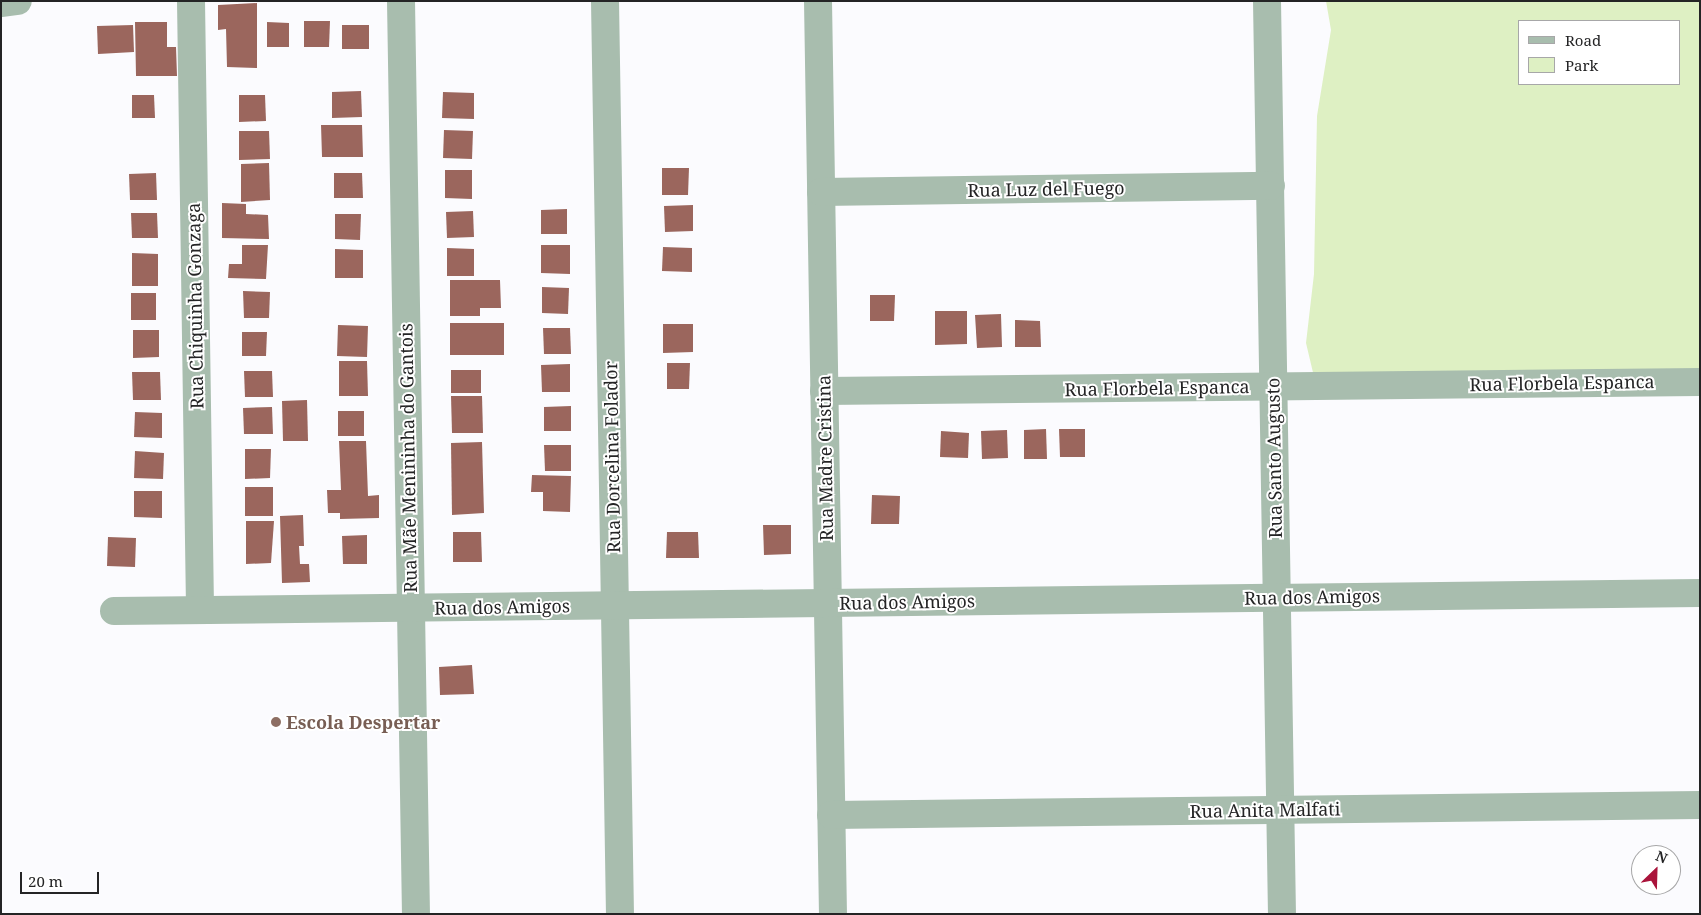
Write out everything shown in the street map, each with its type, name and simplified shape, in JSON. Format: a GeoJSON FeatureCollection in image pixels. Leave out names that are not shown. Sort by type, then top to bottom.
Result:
{"type":"FeatureCollection","features":[{"type":"Feature","properties":{"kind":"street"},"geometry":{"type":"LineString","coordinates":[[1,3],[18,1]]}},
{"type":"Feature","properties":{"kind":"street","name":"Rua Chiquinha Gonzaga"},"geometry":{"type":"LineString","coordinates":[[190,1],[200,610]]}},
{"type":"Feature","properties":{"kind":"street","name":"Rua Mãe Menininha do Gantois"},"geometry":{"type":"LineString","coordinates":[[401,1],[416,914]]}},
{"type":"Feature","properties":{"kind":"street","name":"Rua Dorcelina Folador"},"geometry":{"type":"LineString","coordinates":[[605,1],[620,914]]}},
{"type":"Feature","properties":{"kind":"street","name":"Rua Madre Cristina"},"geometry":{"type":"LineString","coordinates":[[818,1],[833,914]]}},
{"type":"Feature","properties":{"kind":"street","name":"Rua Santo Augusto"},"geometry":{"type":"LineString","coordinates":[[1267,1],[1282,914]]}},
{"type":"Feature","properties":{"kind":"street","name":"Rua Luz del Fuego"},"geometry":{"type":"LineString","coordinates":[[821,192],[1271,186]]}},
{"type":"Feature","properties":{"kind":"street","name":"Rua Florbela Espanca"},"geometry":{"type":"LineString","coordinates":[[824,391],[1700,382]]}},
{"type":"Feature","properties":{"kind":"street","name":"Rua dos Amigos"},"geometry":{"type":"LineString","coordinates":[[114,611],[1700,593]]}},
{"type":"Feature","properties":{"kind":"street","name":"Rua Anita Malfati"},"geometry":{"type":"LineString","coordinates":[[831,815],[1700,805]]}},
{"type":"Feature","properties":{"kind":"green space"},"geometry":{"type":"Polygon","coordinates":[[[1326,1],[1700,1],[1700,373],[1315,381],[1306,343],[1314,274],[1317,116],[1331,30],[1326,1]]]}},
{"type":"Feature","properties":{"kind":"building"},"geometry":{"type":"Polygon","coordinates":[[[257,3],[257,68],[227,67],[226,29],[218,30],[218,5],[257,3]]]}},
{"type":"Feature","properties":{"kind":"building"},"geometry":{"type":"Polygon","coordinates":[[[304,21],[330,21],[329,47],[304,47],[304,21]]]}},
{"type":"Feature","properties":{"kind":"building"},"geometry":{"type":"Polygon","coordinates":[[[135,22],[167,22],[167,47],[176,47],[177,76],[136,76],[135,22]]]}},
{"type":"Feature","properties":{"kind":"building"},"geometry":{"type":"Polygon","coordinates":[[[267,22],[289,23],[289,47],[267,47],[267,22]]]}},
{"type":"Feature","properties":{"kind":"building"},"geometry":{"type":"Polygon","coordinates":[[[133,25],[134,52],[98,54],[97,26],[133,25]]]}},
{"type":"Feature","properties":{"kind":"building"},"geometry":{"type":"Polygon","coordinates":[[[342,25],[369,25],[369,49],[342,49],[342,25]]]}},
{"type":"Feature","properties":{"kind":"building"},"geometry":{"type":"Polygon","coordinates":[[[361,91],[362,117],[332,118],[332,92],[361,91]]]}},
{"type":"Feature","properties":{"kind":"building"},"geometry":{"type":"Polygon","coordinates":[[[443,92],[474,93],[474,119],[442,118],[443,92]]]}},
{"type":"Feature","properties":{"kind":"building"},"geometry":{"type":"Polygon","coordinates":[[[132,95],[154,95],[155,118],[132,118],[132,95]]]}},
{"type":"Feature","properties":{"kind":"building"},"geometry":{"type":"Polygon","coordinates":[[[239,95],[265,95],[266,121],[239,122],[239,95]]]}},
{"type":"Feature","properties":{"kind":"building"},"geometry":{"type":"Polygon","coordinates":[[[321,125],[362,125],[363,157],[322,157],[321,125]]]}},
{"type":"Feature","properties":{"kind":"building"},"geometry":{"type":"Polygon","coordinates":[[[444,130],[473,131],[472,159],[443,158],[444,130]]]}},
{"type":"Feature","properties":{"kind":"building"},"geometry":{"type":"Polygon","coordinates":[[[239,131],[269,131],[270,159],[239,160],[239,131]]]}},
{"type":"Feature","properties":{"kind":"building"},"geometry":{"type":"Polygon","coordinates":[[[269,163],[270,200],[241,202],[241,164],[269,163]]]}},
{"type":"Feature","properties":{"kind":"building"},"geometry":{"type":"Polygon","coordinates":[[[662,168],[689,168],[688,195],[662,195],[662,168]]]}},
{"type":"Feature","properties":{"kind":"building"},"geometry":{"type":"Polygon","coordinates":[[[445,170],[472,170],[472,199],[445,198],[445,170]]]}},
{"type":"Feature","properties":{"kind":"building"},"geometry":{"type":"Polygon","coordinates":[[[156,173],[157,200],[130,200],[129,174],[156,173]]]}},
{"type":"Feature","properties":{"kind":"building"},"geometry":{"type":"Polygon","coordinates":[[[334,173],[362,173],[363,198],[334,198],[334,173]]]}},
{"type":"Feature","properties":{"kind":"building"},"geometry":{"type":"Polygon","coordinates":[[[222,203],[246,204],[246,214],[268,215],[269,239],[222,238],[222,203]]]}},
{"type":"Feature","properties":{"kind":"building"},"geometry":{"type":"Polygon","coordinates":[[[693,205],[693,231],[665,232],[664,206],[693,205]]]}},
{"type":"Feature","properties":{"kind":"building"},"geometry":{"type":"Polygon","coordinates":[[[567,209],[567,234],[541,234],[541,210],[567,209]]]}},
{"type":"Feature","properties":{"kind":"building"},"geometry":{"type":"Polygon","coordinates":[[[473,211],[474,237],[447,238],[446,212],[473,211]]]}},
{"type":"Feature","properties":{"kind":"building"},"geometry":{"type":"Polygon","coordinates":[[[131,213],[157,213],[158,238],[132,238],[131,213]]]}},
{"type":"Feature","properties":{"kind":"building"},"geometry":{"type":"Polygon","coordinates":[[[335,214],[361,214],[360,240],[335,239],[335,214]]]}},
{"type":"Feature","properties":{"kind":"building"},"geometry":{"type":"Polygon","coordinates":[[[242,245],[268,245],[266,279],[228,278],[229,264],[242,264],[242,245]]]}},
{"type":"Feature","properties":{"kind":"building"},"geometry":{"type":"Polygon","coordinates":[[[541,245],[570,245],[570,274],[541,273],[541,245]]]}},
{"type":"Feature","properties":{"kind":"building"},"geometry":{"type":"Polygon","coordinates":[[[663,247],[692,248],[692,272],[662,271],[663,247]]]}},
{"type":"Feature","properties":{"kind":"building"},"geometry":{"type":"Polygon","coordinates":[[[447,248],[474,249],[474,276],[447,276],[447,248]]]}},
{"type":"Feature","properties":{"kind":"building"},"geometry":{"type":"Polygon","coordinates":[[[335,249],[363,250],[363,278],[335,278],[335,249]]]}},
{"type":"Feature","properties":{"kind":"building"},"geometry":{"type":"Polygon","coordinates":[[[132,253],[158,254],[158,286],[132,286],[132,253]]]}},
{"type":"Feature","properties":{"kind":"building"},"geometry":{"type":"Polygon","coordinates":[[[450,280],[500,280],[501,308],[480,308],[480,316],[450,316],[450,280]]]}},
{"type":"Feature","properties":{"kind":"building"},"geometry":{"type":"Polygon","coordinates":[[[542,287],[569,288],[568,314],[542,313],[542,287]]]}},
{"type":"Feature","properties":{"kind":"building"},"geometry":{"type":"Polygon","coordinates":[[[243,291],[270,292],[269,318],[244,318],[243,291]]]}},
{"type":"Feature","properties":{"kind":"building"},"geometry":{"type":"Polygon","coordinates":[[[131,293],[156,293],[156,320],[131,320],[131,293]]]}},
{"type":"Feature","properties":{"kind":"building"},"geometry":{"type":"Polygon","coordinates":[[[870,295],[895,295],[894,321],[870,321],[870,295]]]}},
{"type":"Feature","properties":{"kind":"building"},"geometry":{"type":"Polygon","coordinates":[[[935,311],[967,311],[967,344],[935,345],[935,311]]]}},
{"type":"Feature","properties":{"kind":"building"},"geometry":{"type":"Polygon","coordinates":[[[1001,314],[1002,347],[977,348],[975,315],[1001,314]]]}},
{"type":"Feature","properties":{"kind":"building"},"geometry":{"type":"Polygon","coordinates":[[[1015,320],[1040,321],[1041,347],[1015,347],[1015,320]]]}},
{"type":"Feature","properties":{"kind":"building"},"geometry":{"type":"Polygon","coordinates":[[[450,323],[504,323],[504,355],[450,355],[450,323]]]}},
{"type":"Feature","properties":{"kind":"building"},"geometry":{"type":"Polygon","coordinates":[[[663,324],[693,324],[693,352],[663,353],[663,324]]]}},
{"type":"Feature","properties":{"kind":"building"},"geometry":{"type":"Polygon","coordinates":[[[338,325],[368,326],[367,357],[337,356],[338,325]]]}},
{"type":"Feature","properties":{"kind":"building"},"geometry":{"type":"Polygon","coordinates":[[[543,328],[570,328],[571,354],[544,354],[543,328]]]}},
{"type":"Feature","properties":{"kind":"building"},"geometry":{"type":"Polygon","coordinates":[[[133,330],[159,330],[159,357],[133,358],[133,330]]]}},
{"type":"Feature","properties":{"kind":"building"},"geometry":{"type":"Polygon","coordinates":[[[242,332],[267,332],[266,356],[242,356],[242,332]]]}},
{"type":"Feature","properties":{"kind":"building"},"geometry":{"type":"Polygon","coordinates":[[[339,361],[367,361],[368,396],[339,396],[339,361]]]}},
{"type":"Feature","properties":{"kind":"building"},"geometry":{"type":"Polygon","coordinates":[[[667,363],[690,363],[689,389],[667,389],[667,363]]]}},
{"type":"Feature","properties":{"kind":"building"},"geometry":{"type":"Polygon","coordinates":[[[570,364],[570,392],[542,392],[541,365],[570,364]]]}},
{"type":"Feature","properties":{"kind":"building"},"geometry":{"type":"Polygon","coordinates":[[[451,370],[481,370],[481,393],[451,393],[451,370]]]}},
{"type":"Feature","properties":{"kind":"building"},"geometry":{"type":"Polygon","coordinates":[[[244,371],[272,371],[273,397],[245,397],[244,371]]]}},
{"type":"Feature","properties":{"kind":"building"},"geometry":{"type":"Polygon","coordinates":[[[132,372],[160,372],[161,400],[133,400],[132,372]]]}},
{"type":"Feature","properties":{"kind":"building"},"geometry":{"type":"Polygon","coordinates":[[[451,396],[482,396],[483,433],[452,433],[451,396]]]}},
{"type":"Feature","properties":{"kind":"building"},"geometry":{"type":"Polygon","coordinates":[[[307,400],[308,441],[283,441],[282,401],[307,400]]]}},
{"type":"Feature","properties":{"kind":"building"},"geometry":{"type":"Polygon","coordinates":[[[571,406],[571,431],[544,431],[544,407],[571,406]]]}},
{"type":"Feature","properties":{"kind":"building"},"geometry":{"type":"Polygon","coordinates":[[[272,407],[273,434],[244,434],[243,408],[272,407]]]}},
{"type":"Feature","properties":{"kind":"building"},"geometry":{"type":"Polygon","coordinates":[[[338,411],[364,411],[364,436],[338,436],[338,411]]]}},
{"type":"Feature","properties":{"kind":"building"},"geometry":{"type":"Polygon","coordinates":[[[135,412],[162,413],[162,438],[134,437],[135,412]]]}},
{"type":"Feature","properties":{"kind":"building"},"geometry":{"type":"Polygon","coordinates":[[[1046,429],[1047,459],[1024,459],[1024,430],[1046,429]]]}},
{"type":"Feature","properties":{"kind":"building"},"geometry":{"type":"Polygon","coordinates":[[[1059,429],[1085,429],[1085,457],[1060,457],[1059,429]]]}},
{"type":"Feature","properties":{"kind":"building"},"geometry":{"type":"Polygon","coordinates":[[[1007,430],[1008,458],[982,459],[981,431],[1007,430]]]}},
{"type":"Feature","properties":{"kind":"building"},"geometry":{"type":"Polygon","coordinates":[[[941,431],[969,433],[968,458],[940,457],[941,431]]]}},
{"type":"Feature","properties":{"kind":"building"},"geometry":{"type":"Polygon","coordinates":[[[339,441],[366,441],[368,496],[379,495],[379,518],[340,519],[340,513],[328,513],[327,490],[341,490],[339,441]]]}},
{"type":"Feature","properties":{"kind":"building"},"geometry":{"type":"Polygon","coordinates":[[[482,442],[484,513],[452,515],[451,443],[482,442]]]}},
{"type":"Feature","properties":{"kind":"building"},"geometry":{"type":"Polygon","coordinates":[[[544,445],[571,445],[571,471],[545,471],[544,445]]]}},
{"type":"Feature","properties":{"kind":"building"},"geometry":{"type":"Polygon","coordinates":[[[245,449],[271,449],[270,478],[245,479],[245,449]]]}},
{"type":"Feature","properties":{"kind":"building"},"geometry":{"type":"Polygon","coordinates":[[[135,451],[164,453],[163,479],[134,478],[135,451]]]}},
{"type":"Feature","properties":{"kind":"building"},"geometry":{"type":"Polygon","coordinates":[[[532,475],[571,476],[570,512],[543,511],[543,492],[531,492],[532,475]]]}},
{"type":"Feature","properties":{"kind":"building"},"geometry":{"type":"Polygon","coordinates":[[[245,487],[273,487],[273,516],[245,516],[245,487]]]}},
{"type":"Feature","properties":{"kind":"building"},"geometry":{"type":"Polygon","coordinates":[[[134,491],[162,491],[162,518],[134,517],[134,491]]]}},
{"type":"Feature","properties":{"kind":"building"},"geometry":{"type":"Polygon","coordinates":[[[872,495],[900,496],[899,524],[871,524],[872,495]]]}},
{"type":"Feature","properties":{"kind":"building"},"geometry":{"type":"Polygon","coordinates":[[[303,515],[304,546],[299,546],[300,564],[309,564],[310,582],[282,583],[280,516],[303,515]]]}},
{"type":"Feature","properties":{"kind":"building"},"geometry":{"type":"Polygon","coordinates":[[[246,521],[274,521],[271,563],[246,564],[246,521]]]}},
{"type":"Feature","properties":{"kind":"building"},"geometry":{"type":"Polygon","coordinates":[[[763,525],[791,525],[791,554],[764,555],[763,525]]]}},
{"type":"Feature","properties":{"kind":"building"},"geometry":{"type":"Polygon","coordinates":[[[453,532],[481,532],[482,562],[453,562],[453,532]]]}},
{"type":"Feature","properties":{"kind":"building"},"geometry":{"type":"Polygon","coordinates":[[[667,532],[698,532],[699,558],[666,558],[667,532]]]}},
{"type":"Feature","properties":{"kind":"building"},"geometry":{"type":"Polygon","coordinates":[[[367,535],[367,564],[343,564],[342,536],[367,535]]]}},
{"type":"Feature","properties":{"kind":"building"},"geometry":{"type":"Polygon","coordinates":[[[108,537],[136,538],[135,567],[107,566],[108,537]]]}},
{"type":"Feature","properties":{"kind":"building"},"geometry":{"type":"Polygon","coordinates":[[[472,665],[474,694],[440,695],[439,667],[472,665]]]}},
{"type":"Feature","properties":{"kind":"place","name":"Escola Despertar"},"geometry":{"type":"Point","coordinates":[276,722]}}]}
